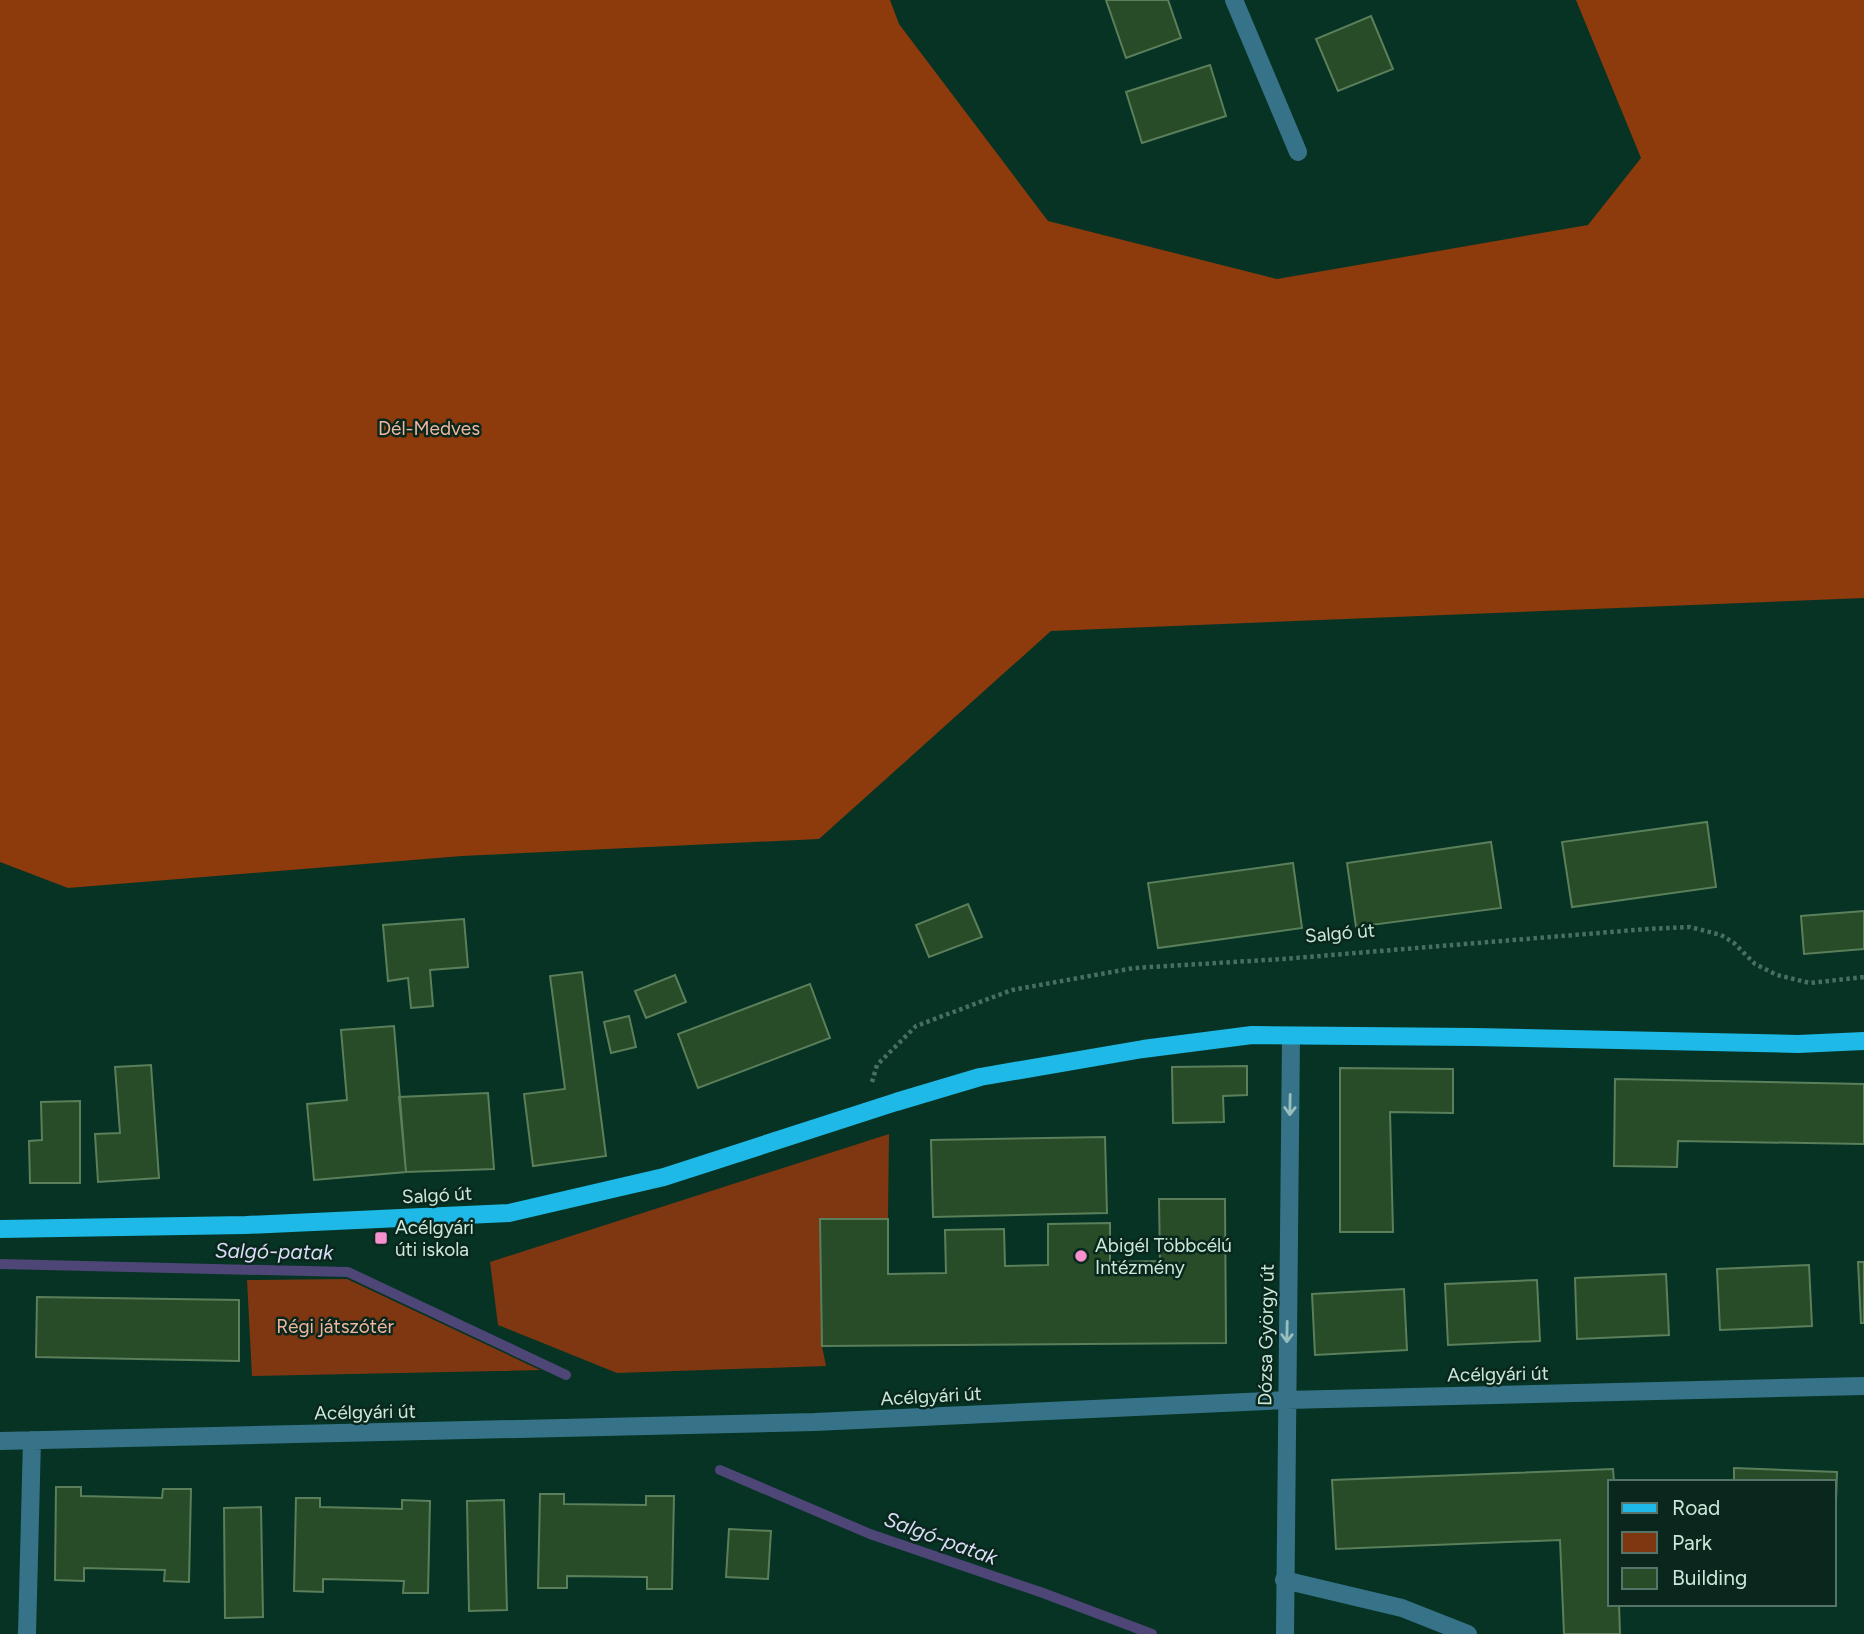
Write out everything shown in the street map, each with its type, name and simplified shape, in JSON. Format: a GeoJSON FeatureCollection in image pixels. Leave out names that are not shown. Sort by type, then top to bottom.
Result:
{"type":"FeatureCollection","features":[{"type":"Feature","properties":{"kind":"main road","name":"Salgó út"},"geometry":{"type":"LineString","coordinates":[[0,1228],[246,1224],[509,1213],[664,1177],[980,1077],[1143,1049],[1252,1035],[1798,1044],[1864,1041]]}},
{"type":"Feature","properties":{"kind":"street"},"geometry":{"type":"LineString","coordinates":[[1234,0],[1298,152]]}},
{"type":"Feature","properties":{"kind":"street","name":"Dózsa György út"},"geometry":{"type":"LineString","coordinates":[[1285,1634],[1291,1037]]}},
{"type":"Feature","properties":{"kind":"street","name":"Acélgyári út"},"geometry":{"type":"LineString","coordinates":[[0,1441],[815,1422],[1286,1400],[1864,1386]]}},
{"type":"Feature","properties":{"kind":"street"},"geometry":{"type":"LineString","coordinates":[[27,1634],[32,1440]]}},
{"type":"Feature","properties":{"kind":"street"},"geometry":{"type":"LineString","coordinates":[[1284,1580],[1402,1608],[1468,1634]]}},
{"type":"Feature","properties":{"kind":"path","name":"Salgó út"},"geometry":{"type":"LineString","coordinates":[[863,1113],[877,1065],[916,1027],[1012,990],[1134,968],[1690,927],[1721,935],[1734,943],[1755,964],[1777,975],[1810,983],[1864,976]]}},
{"type":"Feature","properties":{"kind":"green space","name":"Dél-Medves"},"geometry":{"type":"Polygon","coordinates":[[[0,0],[890,0],[899,24],[1048,221],[1277,279],[1588,225],[1641,158],[1576,0],[1864,0],[1864,598],[1051,631],[819,839],[462,856],[68,888],[0,862],[0,0]]]}},
{"type":"Feature","properties":{"kind":"green space"},"geometry":{"type":"Polygon","coordinates":[[[889,1134],[888,1219],[820,1219],[822,1346],[826,1366],[617,1373],[498,1325],[490,1262],[889,1134]]]}},
{"type":"Feature","properties":{"kind":"green space","name":"Régi játszótér"},"geometry":{"type":"Polygon","coordinates":[[[347,1279],[540,1370],[252,1376],[247,1280],[347,1279]]]}},
{"type":"Feature","properties":{"kind":"building"},"geometry":{"type":"Polygon","coordinates":[[[1106,0],[1168,0],[1181,38],[1126,58],[1106,0]]]}},
{"type":"Feature","properties":{"kind":"building"},"geometry":{"type":"Polygon","coordinates":[[[1371,16],[1393,69],[1338,91],[1316,39],[1371,16]]]}},
{"type":"Feature","properties":{"kind":"building"},"geometry":{"type":"Polygon","coordinates":[[[1210,65],[1226,116],[1142,143],[1126,92],[1210,65]]]}},
{"type":"Feature","properties":{"kind":"building"},"geometry":{"type":"Polygon","coordinates":[[[1707,822],[1716,887],[1572,907],[1562,842],[1707,822]]]}},
{"type":"Feature","properties":{"kind":"building"},"geometry":{"type":"Polygon","coordinates":[[[1491,842],[1501,908],[1356,927],[1347,863],[1491,842]]]}},
{"type":"Feature","properties":{"kind":"building"},"geometry":{"type":"Polygon","coordinates":[[[1293,863],[1302,928],[1158,948],[1148,883],[1293,863]]]}},
{"type":"Feature","properties":{"kind":"building"},"geometry":{"type":"Polygon","coordinates":[[[968,904],[982,937],[929,957],[916,925],[968,904]]]}},
{"type":"Feature","properties":{"kind":"building"},"geometry":{"type":"Polygon","coordinates":[[[1864,911],[1864,949],[1804,954],[1801,916],[1864,911]]]}},
{"type":"Feature","properties":{"kind":"building"},"geometry":{"type":"Polygon","coordinates":[[[464,919],[468,967],[430,970],[433,1006],[411,1008],[408,978],[388,981],[383,925],[464,919]]]}},
{"type":"Feature","properties":{"kind":"building"},"geometry":{"type":"Polygon","coordinates":[[[582,972],[606,1156],[533,1166],[524,1094],[565,1089],[550,976],[582,972]]]}},
{"type":"Feature","properties":{"kind":"building"},"geometry":{"type":"Polygon","coordinates":[[[675,975],[686,1002],[646,1018],[635,991],[675,975]]]}},
{"type":"Feature","properties":{"kind":"building"},"geometry":{"type":"Polygon","coordinates":[[[810,984],[830,1038],[698,1088],[678,1034],[810,984]]]}},
{"type":"Feature","properties":{"kind":"building"},"geometry":{"type":"Polygon","coordinates":[[[629,1016],[636,1047],[611,1053],[604,1022],[629,1016]]]}},
{"type":"Feature","properties":{"kind":"building"},"geometry":{"type":"Polygon","coordinates":[[[394,1026],[406,1172],[314,1180],[307,1104],[347,1100],[341,1030],[394,1026]]]}},
{"type":"Feature","properties":{"kind":"building"},"geometry":{"type":"Polygon","coordinates":[[[151,1065],[159,1178],[98,1182],[95,1134],[120,1133],[115,1067],[151,1065]]]}},
{"type":"Feature","properties":{"kind":"building"},"geometry":{"type":"Polygon","coordinates":[[[1247,1066],[1247,1095],[1223,1096],[1224,1122],[1173,1123],[1172,1067],[1247,1066]]]}},
{"type":"Feature","properties":{"kind":"building"},"geometry":{"type":"Polygon","coordinates":[[[1340,1068],[1453,1069],[1453,1113],[1390,1112],[1393,1232],[1340,1232],[1340,1068]]]}},
{"type":"Feature","properties":{"kind":"building"},"geometry":{"type":"Polygon","coordinates":[[[1615,1079],[1864,1084],[1864,1144],[1678,1141],[1677,1167],[1614,1166],[1615,1079]]]}},
{"type":"Feature","properties":{"kind":"building"},"geometry":{"type":"Polygon","coordinates":[[[488,1093],[494,1169],[406,1172],[399,1097],[488,1093]]]}},
{"type":"Feature","properties":{"kind":"building"},"geometry":{"type":"Polygon","coordinates":[[[80,1101],[80,1183],[30,1183],[29,1141],[42,1140],[41,1102],[80,1101]]]}},
{"type":"Feature","properties":{"kind":"building"},"geometry":{"type":"Polygon","coordinates":[[[1105,1137],[1107,1213],[933,1217],[931,1140],[1105,1137]]]}},
{"type":"Feature","properties":{"kind":"building"},"geometry":{"type":"Polygon","coordinates":[[[1159,1199],[1225,1199],[1226,1343],[822,1346],[820,1219],[888,1219],[888,1274],[946,1273],[945,1230],[1004,1229],[1005,1266],[1048,1265],[1048,1224],[1110,1223],[1110,1262],[1160,1261],[1159,1199]]]}},
{"type":"Feature","properties":{"kind":"building"},"geometry":{"type":"Polygon","coordinates":[[[1858,1262],[1864,1262],[1864,1323],[1861,1323],[1858,1262]]]}},
{"type":"Feature","properties":{"kind":"building"},"geometry":{"type":"Polygon","coordinates":[[[1809,1265],[1812,1326],[1720,1330],[1717,1269],[1809,1265]]]}},
{"type":"Feature","properties":{"kind":"building"},"geometry":{"type":"Polygon","coordinates":[[[1666,1274],[1669,1335],[1577,1339],[1575,1278],[1666,1274]]]}},
{"type":"Feature","properties":{"kind":"building"},"geometry":{"type":"Polygon","coordinates":[[[1537,1280],[1540,1341],[1448,1345],[1445,1284],[1537,1280]]]}},
{"type":"Feature","properties":{"kind":"building"},"geometry":{"type":"Polygon","coordinates":[[[1404,1289],[1407,1350],[1315,1355],[1312,1294],[1404,1289]]]}},
{"type":"Feature","properties":{"kind":"building"},"geometry":{"type":"Polygon","coordinates":[[[37,1297],[239,1300],[239,1361],[36,1357],[37,1297]]]}},
{"type":"Feature","properties":{"kind":"building"},"geometry":{"type":"Polygon","coordinates":[[[1734,1468],[1837,1472],[1836,1501],[1836,1480],[1734,1480],[1734,1468]]]}},
{"type":"Feature","properties":{"kind":"building"},"geometry":{"type":"Polygon","coordinates":[[[1613,1469],[1614,1480],[1608,1480],[1608,1606],[1619,1606],[1620,1634],[1564,1634],[1560,1540],[1336,1549],[1332,1480],[1613,1469]]]}},
{"type":"Feature","properties":{"kind":"building"},"geometry":{"type":"Polygon","coordinates":[[[56,1487],[81,1487],[81,1496],[162,1498],[163,1489],[191,1489],[189,1582],[164,1581],[165,1570],[84,1568],[84,1581],[55,1580],[56,1487]]]}},
{"type":"Feature","properties":{"kind":"building"},"geometry":{"type":"Polygon","coordinates":[[[540,1494],[564,1494],[564,1504],[646,1505],[646,1496],[674,1496],[672,1589],[647,1589],[647,1577],[567,1576],[567,1588],[538,1588],[540,1494]]]}},
{"type":"Feature","properties":{"kind":"building"},"geometry":{"type":"Polygon","coordinates":[[[296,1498],[320,1498],[320,1507],[402,1509],[402,1500],[430,1501],[428,1593],[403,1593],[404,1581],[323,1579],[323,1592],[294,1591],[296,1498]]]}},
{"type":"Feature","properties":{"kind":"building"},"geometry":{"type":"Polygon","coordinates":[[[504,1500],[507,1610],[469,1611],[467,1501],[504,1500]]]}},
{"type":"Feature","properties":{"kind":"building"},"geometry":{"type":"Polygon","coordinates":[[[261,1507],[263,1617],[225,1618],[224,1508],[261,1507]]]}},
{"type":"Feature","properties":{"kind":"building"},"geometry":{"type":"Polygon","coordinates":[[[729,1529],[771,1531],[768,1579],[726,1577],[729,1529]]]}},
{"type":"Feature","properties":{"kind":"waterway","name":"Salgó-patak"},"geometry":{"type":"LineString","coordinates":[[0,1264],[348,1272],[566,1375]]}},
{"type":"Feature","properties":{"kind":"waterway","name":"Salgó-patak"},"geometry":{"type":"LineString","coordinates":[[720,1470],[870,1534],[1043,1593],[1152,1634]]}},
{"type":"Feature","properties":{"kind":"place","name":"Acélgyári úti iskola"},"geometry":{"type":"Point","coordinates":[381,1238]}},
{"type":"Feature","properties":{"kind":"place","name":"Abigél Többcélú Intézmény"},"geometry":{"type":"Point","coordinates":[1081,1256]}}]}
